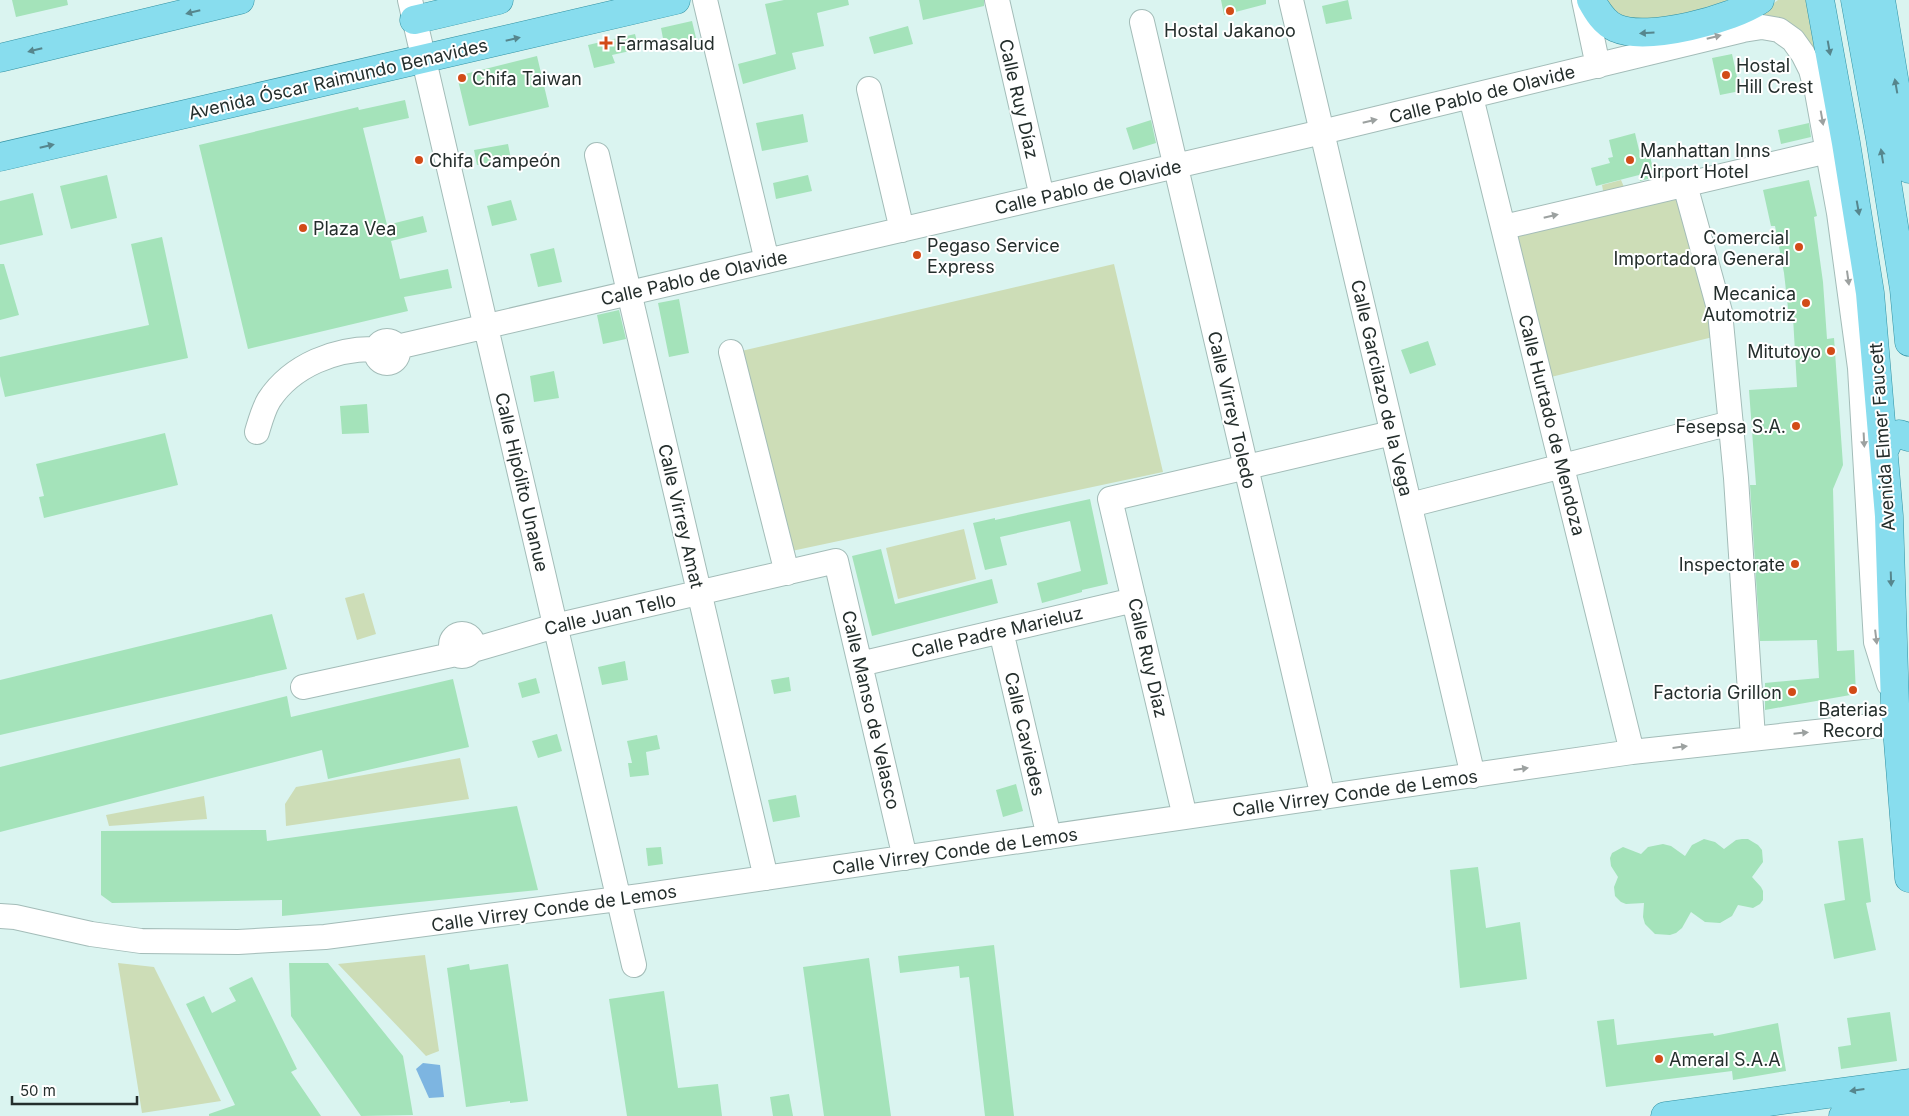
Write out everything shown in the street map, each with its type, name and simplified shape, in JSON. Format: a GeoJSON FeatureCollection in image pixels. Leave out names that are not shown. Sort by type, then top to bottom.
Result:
{"type":"FeatureCollection","features":[{"type":"Feature","properties":{"kind":"main road"},"geometry":{"type":"LineString","coordinates":[[0,58],[240,0]]}},
{"type":"Feature","properties":{"kind":"main road"},"geometry":{"type":"LineString","coordinates":[[412,10],[499,0]]}},
{"type":"Feature","properties":{"kind":"main road","name":"Avenida Óscar Raimundo Benavides"},"geometry":{"type":"LineString","coordinates":[[0,158],[676,0]]}},
{"type":"Feature","properties":{"kind":"main road"},"geometry":{"type":"LineString","coordinates":[[1591,0],[1601,17],[1614,28],[1631,33],[1651,33],[1716,19],[1736,12],[1760,0]]}},
{"type":"Feature","properties":{"kind":"main road","name":"Avenida Elmer Faucett"},"geometry":{"type":"LineString","coordinates":[[1820,0],[1864,245],[1874,341],[1889,516],[1909,878]]}},
{"type":"Feature","properties":{"kind":"main road","name":"Avenida Elmer Faucett"},"geometry":{"type":"LineString","coordinates":[[1855,0],[1880,138],[1902,239],[1909,339]]}},
{"type":"Feature","properties":{"kind":"main road"},"geometry":{"type":"LineString","coordinates":[[1881,0],[1909,169]]}},
{"type":"Feature","properties":{"kind":"main road"},"geometry":{"type":"LineString","coordinates":[[1874,341],[1882,325],[1891,321],[1898,323],[1909,339]]}},
{"type":"Feature","properties":{"kind":"main road"},"geometry":{"type":"LineString","coordinates":[[1884,451],[1890,440],[1899,434],[1909,437]]}},
{"type":"Feature","properties":{"kind":"main road"},"geometry":{"type":"LineString","coordinates":[[1889,516],[1909,559]]}},
{"type":"Feature","properties":{"kind":"main road"},"geometry":{"type":"LineString","coordinates":[[1665,1116],[1909,1083]]}},
{"type":"Feature","properties":{"kind":"main road"},"geometry":{"type":"LineString","coordinates":[[1843,1116],[1909,1106]]}},
{"type":"Feature","properties":{"kind":"street"},"geometry":{"type":"LineString","coordinates":[[705,0],[767,261]]}},
{"type":"Feature","properties":{"kind":"street","name":"Calle Ruy Díaz"},"geometry":{"type":"LineString","coordinates":[[997,0],[1042,197]]}},
{"type":"Feature","properties":{"kind":"street","name":"Calle Garcilazo de la Vega"},"geometry":{"type":"LineString","coordinates":[[1291,0],[1473,776]]}},
{"type":"Feature","properties":{"kind":"street"},"geometry":{"type":"LineString","coordinates":[[1584,0],[1598,66]]}},
{"type":"Feature","properties":{"kind":"street","name":"Calle Hipólito Unanue"},"geometry":{"type":"LineString","coordinates":[[412,10],[634,965]]}},
{"type":"Feature","properties":{"kind":"street","name":"Calle Virrey Toledo"},"geometry":{"type":"LineString","coordinates":[[1142,22],[1323,797]]}},
{"type":"Feature","properties":{"kind":"street","name":"Calle Pablo de Olavide"},"geometry":{"type":"LineString","coordinates":[[257,432],[268,402],[278,389],[291,377],[320,359],[337,353],[355,349],[386,348],[486,326],[1472,97],[1742,30],[1762,27],[1779,30],[1793,40],[1803,54],[1811,70],[1817,92],[1828,151]]}},
{"type":"Feature","properties":{"kind":"street"},"geometry":{"type":"LineString","coordinates":[[869,89],[902,230]]}},
{"type":"Feature","properties":{"kind":"street","name":"Calle Hurtado de Mendoza"},"geometry":{"type":"LineString","coordinates":[[1472,97],[1632,752]]}},
{"type":"Feature","properties":{"kind":"street"},"geometry":{"type":"LineString","coordinates":[[1504,227],[1828,151],[1839,213],[1860,368],[1876,642],[1900,717]]}},
{"type":"Feature","properties":{"kind":"street","name":"Calle Virrey Amat"},"geometry":{"type":"LineString","coordinates":[[597,155],[766,878]]}},
{"type":"Feature","properties":{"kind":"street"},"geometry":{"type":"LineString","coordinates":[[1685,185],[1720,312],[1731,423],[1753,738]]}},
{"type":"Feature","properties":{"kind":"street"},"geometry":{"type":"LineString","coordinates":[[732,352],[786,573]]}},
{"type":"Feature","properties":{"kind":"street"},"geometry":{"type":"LineString","coordinates":[[1410,505],[1731,423]]}},
{"type":"Feature","properties":{"kind":"street"},"geometry":{"type":"LineString","coordinates":[[1245,468],[1392,433]]}},
{"type":"Feature","properties":{"kind":"street","name":"Calle Ruy Díaz"},"geometry":{"type":"LineString","coordinates":[[1186,817],[1110,499],[1245,468]]}},
{"type":"Feature","properties":{"kind":"street","name":"Calle Juan Tello"},"geometry":{"type":"LineString","coordinates":[[304,687],[464,652],[555,626],[836,561]]}},
{"type":"Feature","properties":{"kind":"street","name":"Calle Manso de Velasco"},"geometry":{"type":"LineString","coordinates":[[836,561],[905,858]]}},
{"type":"Feature","properties":{"kind":"street","name":"Calle Padre Marieluz"},"geometry":{"type":"LineString","coordinates":[[860,664],[1134,600]]}},
{"type":"Feature","properties":{"kind":"street","name":"Calle Caviedes"},"geometry":{"type":"LineString","coordinates":[[1001,631],[1049,837]]}},
{"type":"Feature","properties":{"kind":"street","name":"Calle Virrey Conde de Lemos"},"geometry":{"type":"LineString","coordinates":[[0,916],[15,917],[91,934],[141,941],[238,942],[325,937],[619,900],[1632,752],[1753,738],[1900,717]]}},
{"type":"Feature","properties":{"kind":"green space"},"geometry":{"type":"Polygon","coordinates":[[[1608,0],[1729,0],[1656,23],[1626,20],[1610,7],[1608,0]]]}},
{"type":"Feature","properties":{"kind":"green space"},"geometry":{"type":"Polygon","coordinates":[[[1778,0],[1807,0],[1823,84],[1800,44],[1755,18],[1778,0]]]}},
{"type":"Feature","properties":{"kind":"green space"},"geometry":{"type":"Polygon","coordinates":[[[1621,180],[1624,187],[1604,196],[1602,185],[1621,180]]]}},
{"type":"Feature","properties":{"kind":"green space"},"geometry":{"type":"Polygon","coordinates":[[[1678,196],[1713,337],[1551,377],[1516,236],[1678,196]]]}},
{"type":"Feature","properties":{"kind":"green space"},"geometry":{"type":"Polygon","coordinates":[[[1114,264],[1163,472],[787,552],[737,352],[1114,264]]]}},
{"type":"Feature","properties":{"kind":"green space"},"geometry":{"type":"Polygon","coordinates":[[[964,529],[976,579],[898,599],[886,548],[964,529]]]}},
{"type":"Feature","properties":{"kind":"green space"},"geometry":{"type":"Polygon","coordinates":[[[364,593],[376,634],[357,640],[345,598],[364,593]]]}},
{"type":"Feature","properties":{"kind":"green space"},"geometry":{"type":"Polygon","coordinates":[[[460,758],[469,799],[286,826],[285,804],[296,787],[460,758]]]}},
{"type":"Feature","properties":{"kind":"green space"},"geometry":{"type":"Polygon","coordinates":[[[204,796],[207,819],[109,826],[106,815],[204,796]]]}},
{"type":"Feature","properties":{"kind":"green space"},"geometry":{"type":"Polygon","coordinates":[[[425,955],[439,1051],[426,1056],[338,964],[425,955]]]}},
{"type":"Feature","properties":{"kind":"green space"},"geometry":{"type":"Polygon","coordinates":[[[118,963],[154,967],[221,1101],[142,1113],[118,963]]]}},
{"type":"Feature","properties":{"kind":"water"},"geometry":{"type":"Polygon","coordinates":[[[423,1063],[440,1065],[444,1097],[429,1098],[416,1069],[423,1063]]]}},
{"type":"Feature","properties":{"kind":"building"},"geometry":{"type":"Polygon","coordinates":[[[12,0],[67,0],[68,5],[16,17],[12,0]]]}},
{"type":"Feature","properties":{"kind":"building"},"geometry":{"type":"Polygon","coordinates":[[[784,0],[848,0],[849,5],[817,13],[824,46],[792,53],[796,69],[743,84],[738,64],[776,54],[765,4],[784,0]]]}},
{"type":"Feature","properties":{"kind":"building"},"geometry":{"type":"Polygon","coordinates":[[[919,0],[984,0],[984,6],[923,20],[919,0]]]}},
{"type":"Feature","properties":{"kind":"building","name":"Hostal Jakanoo"},"geometry":{"type":"Polygon","coordinates":[[[1221,0],[1266,0],[1266,4],[1224,15],[1221,0]]]}},
{"type":"Feature","properties":{"kind":"building"},"geometry":{"type":"Polygon","coordinates":[[[1348,0],[1352,19],[1326,24],[1322,6],[1348,0]]]}},
{"type":"Feature","properties":{"kind":"building"},"geometry":{"type":"Polygon","coordinates":[[[692,21],[697,42],[665,49],[661,28],[692,21]]]}},
{"type":"Feature","properties":{"kind":"building"},"geometry":{"type":"Polygon","coordinates":[[[908,26],[913,44],[874,54],[869,37],[908,26]]]}},
{"type":"Feature","properties":{"kind":"building"},"geometry":{"type":"Polygon","coordinates":[[[635,34],[639,49],[612,55],[615,63],[594,68],[588,45],[635,34]]]}},
{"type":"Feature","properties":{"kind":"building","name":"Hostal Hill Crest"},"geometry":{"type":"Polygon","coordinates":[[[1732,54],[1740,91],[1720,95],[1712,58],[1732,54]]]}},
{"type":"Feature","properties":{"kind":"building"},"geometry":{"type":"Polygon","coordinates":[[[537,56],[549,107],[469,126],[457,76],[537,56]]]}},
{"type":"Feature","properties":{"kind":"building","name":"Plaza Vea"},"geometry":{"type":"Polygon","coordinates":[[[405,100],[409,118],[363,128],[387,225],[423,216],[427,232],[391,241],[400,279],[448,269],[452,288],[404,297],[408,311],[248,349],[199,145],[358,107],[359,110],[405,100]]]}},
{"type":"Feature","properties":{"kind":"building"},"geometry":{"type":"Polygon","coordinates":[[[803,114],[808,142],[762,151],[756,123],[803,114]]]}},
{"type":"Feature","properties":{"kind":"building"},"geometry":{"type":"Polygon","coordinates":[[[1151,120],[1156,143],[1133,150],[1126,128],[1151,120]]]}},
{"type":"Feature","properties":{"kind":"building"},"geometry":{"type":"Polygon","coordinates":[[[1809,123],[1811,137],[1781,144],[1778,130],[1809,123]]]}},
{"type":"Feature","properties":{"kind":"building","name":"Manhattan Inns Airport Hotel"},"geometry":{"type":"Polygon","coordinates":[[[1635,133],[1639,150],[1648,148],[1655,177],[1640,181],[1639,175],[1596,186],[1591,168],[1610,163],[1608,158],[1613,157],[1609,140],[1635,133]]]}},
{"type":"Feature","properties":{"kind":"building"},"geometry":{"type":"Polygon","coordinates":[[[508,144],[511,159],[477,165],[474,150],[508,144]]]}},
{"type":"Feature","properties":{"kind":"building"},"geometry":{"type":"Polygon","coordinates":[[[107,175],[117,218],[71,229],[60,186],[107,175]]]}},
{"type":"Feature","properties":{"kind":"building"},"geometry":{"type":"Polygon","coordinates":[[[808,175],[812,191],[776,199],[773,183],[808,175]]]}},
{"type":"Feature","properties":{"kind":"building"},"geometry":{"type":"Polygon","coordinates":[[[1809,180],[1817,216],[1814,217],[1823,282],[1827,339],[1834,338],[1843,465],[1833,489],[1837,651],[1854,650],[1856,694],[1765,710],[1765,683],[1819,678],[1817,640],[1760,641],[1750,485],[1756,485],[1749,390],[1797,387],[1793,317],[1789,317],[1784,273],[1775,226],[1771,226],[1763,190],[1809,180]]]}},
{"type":"Feature","properties":{"kind":"building"},"geometry":{"type":"Polygon","coordinates":[[[33,193],[43,235],[0,245],[0,201],[33,193]]]}},
{"type":"Feature","properties":{"kind":"building"},"geometry":{"type":"Polygon","coordinates":[[[511,200],[517,220],[492,226],[487,206],[511,200]]]}},
{"type":"Feature","properties":{"kind":"building"},"geometry":{"type":"Polygon","coordinates":[[[162,237],[188,358],[5,397],[0,376],[0,357],[149,325],[131,244],[162,237]]]}},
{"type":"Feature","properties":{"kind":"building"},"geometry":{"type":"Polygon","coordinates":[[[554,248],[562,282],[538,287],[530,254],[554,248]]]}},
{"type":"Feature","properties":{"kind":"building"},"geometry":{"type":"Polygon","coordinates":[[[0,264],[4,264],[19,315],[0,320],[0,264]]]}},
{"type":"Feature","properties":{"kind":"building"},"geometry":{"type":"Polygon","coordinates":[[[679,299],[689,353],[669,357],[658,303],[679,299]]]}},
{"type":"Feature","properties":{"kind":"building"},"geometry":{"type":"Polygon","coordinates":[[[619,310],[626,339],[603,344],[597,315],[619,310]]]}},
{"type":"Feature","properties":{"kind":"building"},"geometry":{"type":"Polygon","coordinates":[[[1428,341],[1436,365],[1410,374],[1401,350],[1428,341]]]}},
{"type":"Feature","properties":{"kind":"building"},"geometry":{"type":"Polygon","coordinates":[[[554,371],[559,398],[534,402],[530,376],[554,371]]]}},
{"type":"Feature","properties":{"kind":"building"},"geometry":{"type":"Polygon","coordinates":[[[367,404],[369,433],[342,434],[340,406],[367,404]]]}},
{"type":"Feature","properties":{"kind":"building"},"geometry":{"type":"Polygon","coordinates":[[[165,433],[178,485],[44,518],[39,497],[44,496],[36,464],[165,433]]]}},
{"type":"Feature","properties":{"kind":"building"},"geometry":{"type":"Polygon","coordinates":[[[1090,499],[1108,584],[1042,603],[1037,583],[1081,571],[1070,521],[1000,537],[1007,565],[985,570],[973,523],[1090,499]]]}},
{"type":"Feature","properties":{"kind":"building"},"geometry":{"type":"Polygon","coordinates":[[[881,549],[895,604],[992,579],[998,603],[872,636],[852,556],[881,549]]]}},
{"type":"Feature","properties":{"kind":"building"},"geometry":{"type":"Polygon","coordinates":[[[272,614],[287,669],[0,735],[0,680],[272,614]]]}},
{"type":"Feature","properties":{"kind":"building"},"geometry":{"type":"Polygon","coordinates":[[[625,661],[628,680],[602,685],[598,667],[625,661]]]}},
{"type":"Feature","properties":{"kind":"building"},"geometry":{"type":"Polygon","coordinates":[[[789,677],[791,691],[774,694],[771,680],[789,677]]]}},
{"type":"Feature","properties":{"kind":"building"},"geometry":{"type":"Polygon","coordinates":[[[536,678],[540,693],[522,698],[518,683],[536,678]]]}},
{"type":"Feature","properties":{"kind":"building"},"geometry":{"type":"Polygon","coordinates":[[[453,679],[469,747],[328,779],[322,750],[0,832],[0,767],[287,696],[291,717],[453,679]]]}},
{"type":"Feature","properties":{"kind":"building"},"geometry":{"type":"Polygon","coordinates":[[[557,734],[562,751],[538,758],[532,741],[557,734]]]}},
{"type":"Feature","properties":{"kind":"building"},"geometry":{"type":"Polygon","coordinates":[[[657,735],[660,749],[646,752],[649,775],[630,777],[628,763],[632,763],[627,741],[657,735]]]}},
{"type":"Feature","properties":{"kind":"building"},"geometry":{"type":"Polygon","coordinates":[[[1016,784],[1023,811],[1003,817],[996,790],[1016,784]]]}},
{"type":"Feature","properties":{"kind":"building"},"geometry":{"type":"Polygon","coordinates":[[[796,795],[800,817],[773,822],[768,800],[796,795]]]}},
{"type":"Feature","properties":{"kind":"building"},"geometry":{"type":"Polygon","coordinates":[[[517,806],[538,890],[282,916],[282,900],[112,903],[101,895],[101,831],[266,830],[267,841],[517,806]]]}},
{"type":"Feature","properties":{"kind":"building"},"geometry":{"type":"Polygon","coordinates":[[[1863,838],[1871,902],[1866,903],[1876,950],[1834,959],[1824,904],[1845,900],[1838,841],[1863,838]]]}},
{"type":"Feature","properties":{"kind":"building"},"geometry":{"type":"Polygon","coordinates":[[[1704,839],[1715,842],[1724,849],[1736,840],[1742,839],[1748,839],[1758,845],[1762,850],[1763,862],[1752,877],[1763,891],[1763,900],[1753,908],[1738,905],[1732,916],[1720,923],[1705,922],[1691,912],[1682,928],[1676,933],[1670,935],[1655,934],[1645,924],[1643,917],[1644,903],[1626,904],[1615,896],[1614,887],[1618,877],[1611,866],[1610,858],[1612,853],[1623,847],[1641,854],[1648,847],[1663,844],[1671,846],[1685,856],[1692,845],[1704,839]]]}},
{"type":"Feature","properties":{"kind":"building"},"geometry":{"type":"Polygon","coordinates":[[[661,847],[663,864],[648,866],[646,848],[661,847]]]}},
{"type":"Feature","properties":{"kind":"building"},"geometry":{"type":"Polygon","coordinates":[[[1478,867],[1486,928],[1520,922],[1527,979],[1460,988],[1450,870],[1478,867]]]}},
{"type":"Feature","properties":{"kind":"building"},"geometry":{"type":"Polygon","coordinates":[[[994,945],[1014,1116],[985,1116],[969,977],[960,978],[959,966],[900,973],[898,956],[994,945]]]}},
{"type":"Feature","properties":{"kind":"building"},"geometry":{"type":"Polygon","coordinates":[[[869,958],[891,1116],[824,1116],[803,967],[869,958]]]}},
{"type":"Feature","properties":{"kind":"building"},"geometry":{"type":"Polygon","coordinates":[[[289,963],[328,963],[403,1056],[413,1115],[361,1116],[291,1016],[289,963]]]}},
{"type":"Feature","properties":{"kind":"building"},"geometry":{"type":"Polygon","coordinates":[[[469,964],[470,970],[508,964],[528,1101],[510,1103],[510,1101],[466,1107],[447,968],[469,964]]]}},
{"type":"Feature","properties":{"kind":"building"},"geometry":{"type":"Polygon","coordinates":[[[252,977],[297,1069],[291,1072],[321,1116],[209,1116],[209,1114],[235,1105],[186,1004],[204,996],[212,1013],[236,1001],[229,988],[252,977]]]}},
{"type":"Feature","properties":{"kind":"building"},"geometry":{"type":"Polygon","coordinates":[[[664,991],[678,1088],[718,1084],[722,1116],[627,1116],[609,999],[664,991]]]}},
{"type":"Feature","properties":{"kind":"building"},"geometry":{"type":"Polygon","coordinates":[[[1890,1012],[1897,1061],[1841,1069],[1838,1047],[1851,1045],[1847,1018],[1890,1012]]]}},
{"type":"Feature","properties":{"kind":"building","name":"Ameral S.A.A"},"geometry":{"type":"Polygon","coordinates":[[[1614,1019],[1617,1045],[1713,1033],[1714,1036],[1778,1023],[1786,1071],[1733,1080],[1732,1071],[1606,1087],[1597,1021],[1614,1019]]]}},
{"type":"Feature","properties":{"kind":"building"},"geometry":{"type":"Polygon","coordinates":[[[789,1094],[793,1116],[773,1116],[770,1097],[789,1094]]]}},
{"type":"Feature","properties":{"kind":"place","name":"Hostal Jakanoo"},"geometry":{"type":"Point","coordinates":[1230,11]}},
{"type":"Feature","properties":{"kind":"place","name":"Farmasalud"},"geometry":{"type":"Point","coordinates":[606,43]}},
{"type":"Feature","properties":{"kind":"place","name":"Hostal Hill Crest"},"geometry":{"type":"Point","coordinates":[1726,75]}},
{"type":"Feature","properties":{"kind":"place","name":"Chifa Taiwan"},"geometry":{"type":"Point","coordinates":[462,78]}},
{"type":"Feature","properties":{"kind":"place","name":"Chifa Campeón"},"geometry":{"type":"Point","coordinates":[419,160]}},
{"type":"Feature","properties":{"kind":"place","name":"Manhattan Inns Airport Hotel"},"geometry":{"type":"Point","coordinates":[1630,160]}},
{"type":"Feature","properties":{"kind":"place","name":"Plaza Vea"},"geometry":{"type":"Point","coordinates":[303,228]}},
{"type":"Feature","properties":{"kind":"place","name":"Comercial Importadora General"},"geometry":{"type":"Point","coordinates":[1799,247]}},
{"type":"Feature","properties":{"kind":"place","name":"Pegaso Service Express"},"geometry":{"type":"Point","coordinates":[917,255]}},
{"type":"Feature","properties":{"kind":"place","name":"Mecanica Automotriz"},"geometry":{"type":"Point","coordinates":[1806,303]}},
{"type":"Feature","properties":{"kind":"place","name":"Mitutoyo"},"geometry":{"type":"Point","coordinates":[1831,351]}},
{"type":"Feature","properties":{"kind":"place","name":"Fesepsa S.A."},"geometry":{"type":"Point","coordinates":[1796,426]}},
{"type":"Feature","properties":{"kind":"place","name":"Inspectorate"},"geometry":{"type":"Point","coordinates":[1795,564]}},
{"type":"Feature","properties":{"kind":"place","name":"Baterias Record"},"geometry":{"type":"Point","coordinates":[1853,690]}},
{"type":"Feature","properties":{"kind":"place","name":"Factoria Grillon"},"geometry":{"type":"Point","coordinates":[1792,692]}},
{"type":"Feature","properties":{"kind":"place","name":"Ameral S.A.A"},"geometry":{"type":"Point","coordinates":[1659,1059]}}]}
